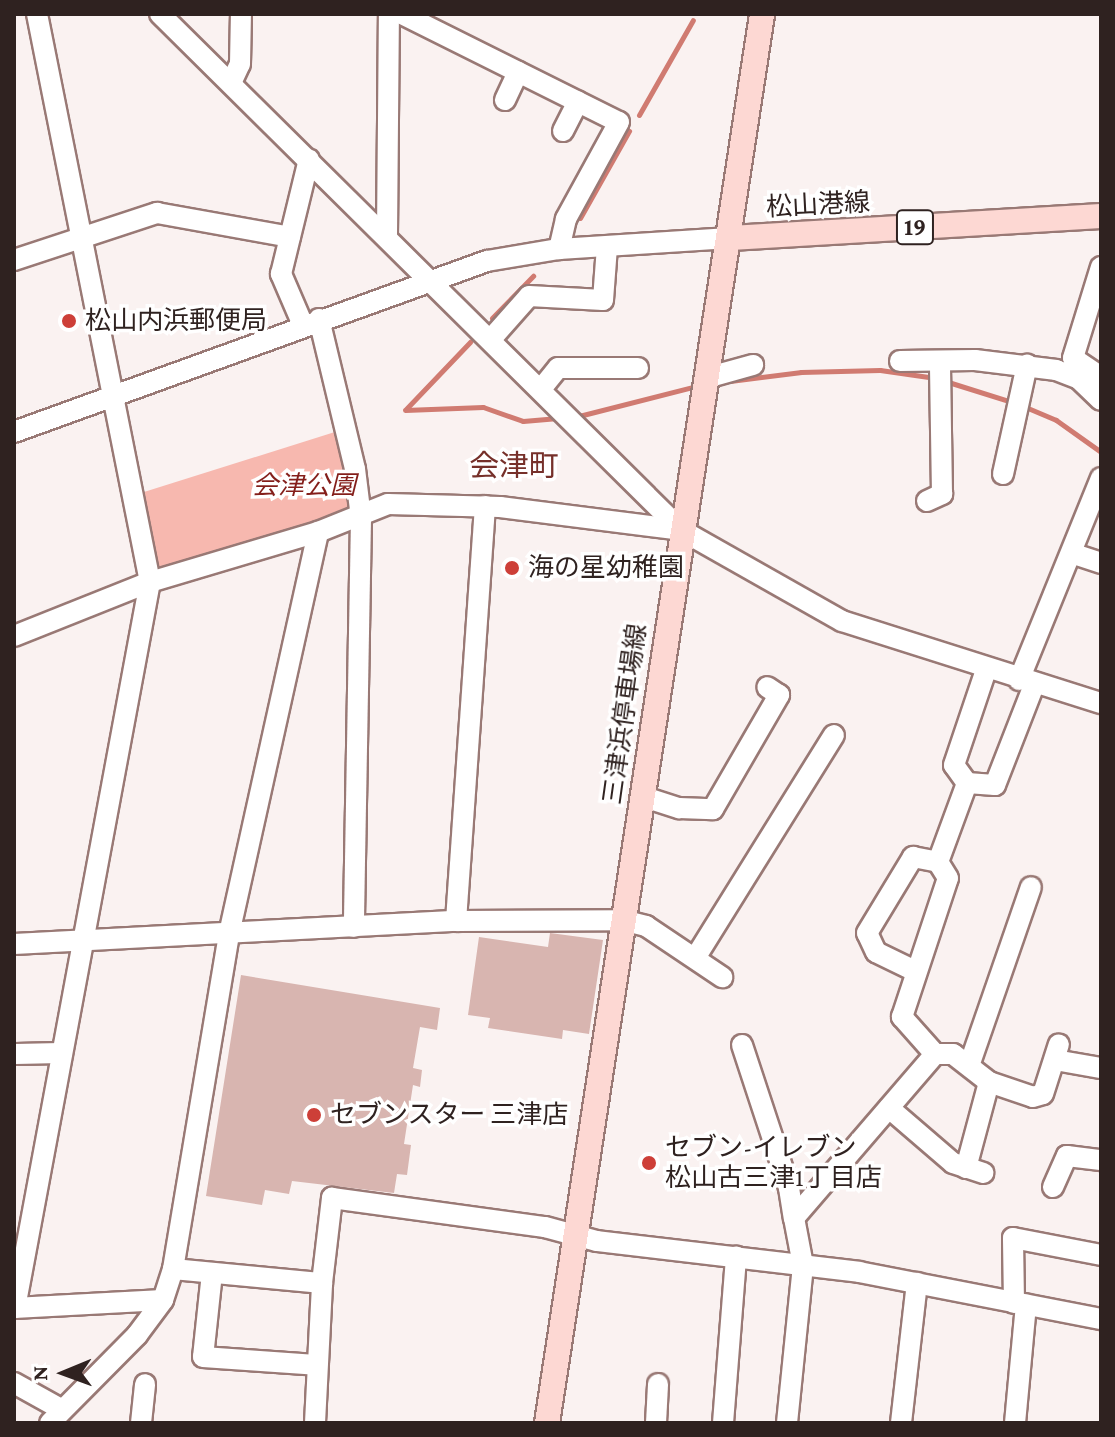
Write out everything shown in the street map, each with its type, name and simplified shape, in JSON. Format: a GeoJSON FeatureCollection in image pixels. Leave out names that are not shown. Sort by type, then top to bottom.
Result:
{"type":"FeatureCollection","features":[{"type":"Feature","properties":{"kind":"main road","name":"三津浜停車場線"},"geometry":{"type":"LineString","coordinates":[[547,1423],[762,14]]}},
{"type":"Feature","properties":{"kind":"main road","name":"松山港線"},"geometry":{"type":"LineString","coordinates":[[730,238],[1101,216]]}},
{"type":"Feature","properties":{"kind":"street"},"geometry":{"type":"LineString","coordinates":[[37,14],[115,392],[150,582],[62,1053],[23,1216],[14,1308],[163,1300]]}},
{"type":"Feature","properties":{"kind":"street"},"geometry":{"type":"LineString","coordinates":[[160,14],[387,235],[424,280],[491,339],[681,530],[842,621],[986,670],[1101,703]]}},
{"type":"Feature","properties":{"kind":"street"},"geometry":{"type":"LineString","coordinates":[[231,83],[240,64],[241,14]]}},
{"type":"Feature","properties":{"kind":"street"},"geometry":{"type":"LineString","coordinates":[[387,235],[389,14]]}},
{"type":"Feature","properties":{"kind":"street"},"geometry":{"type":"LineString","coordinates":[[402,14],[619,122],[566,219],[559,249]]}},
{"type":"Feature","properties":{"kind":"street"},"geometry":{"type":"LineString","coordinates":[[505,100],[518,72]]}},
{"type":"Feature","properties":{"kind":"street"},"geometry":{"type":"LineString","coordinates":[[563,131],[578,102]]}},
{"type":"Feature","properties":{"kind":"street"},"geometry":{"type":"LineString","coordinates":[[309,159],[281,274],[311,322],[355,469],[361,518],[354,927]]}},
{"type":"Feature","properties":{"kind":"street"},"geometry":{"type":"LineString","coordinates":[[14,260],[83,234],[157,213],[290,237]]}},
{"type":"Feature","properties":{"kind":"street"},"geometry":{"type":"LineString","coordinates":[[14,432],[424,280],[487,261],[559,249],[730,238]]}},
{"type":"Feature","properties":{"kind":"street"},"geometry":{"type":"LineString","coordinates":[[491,339],[529,296],[603,300],[607,247]]}},
{"type":"Feature","properties":{"kind":"street"},"geometry":{"type":"LineString","coordinates":[[1101,267],[1073,358],[1101,377]]}},
{"type":"Feature","properties":{"kind":"street"},"geometry":{"type":"LineString","coordinates":[[900,361],[1027,365],[1079,379],[1101,400]]}},
{"type":"Feature","properties":{"kind":"street"},"geometry":{"type":"LineString","coordinates":[[927,501],[942,494],[940,361]]}},
{"type":"Feature","properties":{"kind":"street"},"geometry":{"type":"LineString","coordinates":[[705,384],[753,365]]}},
{"type":"Feature","properties":{"kind":"street"},"geometry":{"type":"LineString","coordinates":[[1003,474],[1027,365]]}},
{"type":"Feature","properties":{"kind":"street"},"geometry":{"type":"LineString","coordinates":[[541,389],[558,368],[638,368]]}},
{"type":"Feature","properties":{"kind":"street"},"geometry":{"type":"LineString","coordinates":[[967,783],[995,785],[1027,682],[1101,478]]}},
{"type":"Feature","properties":{"kind":"street"},"geometry":{"type":"LineString","coordinates":[[14,636],[150,582],[361,518],[388,504],[485,506],[681,530]]}},
{"type":"Feature","properties":{"kind":"street"},"geometry":{"type":"LineString","coordinates":[[456,921],[485,506]]}},
{"type":"Feature","properties":{"kind":"street"},"geometry":{"type":"LineString","coordinates":[[14,1383],[56,1416],[137,1335],[163,1300],[173,1269],[229,934],[318,532]]}},
{"type":"Feature","properties":{"kind":"street"},"geometry":{"type":"LineString","coordinates":[[1074,554],[1101,563]]}},
{"type":"Feature","properties":{"kind":"street"},"geometry":{"type":"LineString","coordinates":[[967,783],[954,765],[986,670]]}},
{"type":"Feature","properties":{"kind":"street"},"geometry":{"type":"LineString","coordinates":[[641,796],[679,808],[713,809],[779,695],[767,687]]}},
{"type":"Feature","properties":{"kind":"street"},"geometry":{"type":"LineString","coordinates":[[697,955],[834,735]]}},
{"type":"Feature","properties":{"kind":"street"},"geometry":{"type":"LineString","coordinates":[[938,862],[967,783]]}},
{"type":"Feature","properties":{"kind":"street"},"geometry":{"type":"LineString","coordinates":[[915,971],[876,952],[867,933],[913,857],[938,862],[948,878],[902,1017],[935,1054],[953,1054],[970,1063],[989,1082],[1033,1097],[1043,1094],[1057,1052],[1101,1068]]}},
{"type":"Feature","properties":{"kind":"street"},"geometry":{"type":"LineString","coordinates":[[970,1063],[1031,887]]}},
{"type":"Feature","properties":{"kind":"street"},"geometry":{"type":"LineString","coordinates":[[14,944],[456,921],[622,920],[641,923],[697,955],[722,977]]}},
{"type":"Feature","properties":{"kind":"street"},"geometry":{"type":"LineString","coordinates":[[742,1045],[789,1188],[803,1265],[787,1423]]}},
{"type":"Feature","properties":{"kind":"street"},"geometry":{"type":"LineString","coordinates":[[14,1054],[62,1053]]}},
{"type":"Feature","properties":{"kind":"street"},"geometry":{"type":"LineString","coordinates":[[794,1218],[935,1054]]}},
{"type":"Feature","properties":{"kind":"street"},"geometry":{"type":"LineString","coordinates":[[889,1108],[953,1163],[974,1170],[989,1082]]}},
{"type":"Feature","properties":{"kind":"street"},"geometry":{"type":"LineString","coordinates":[[1053,1187],[1067,1156],[1101,1160]]}},
{"type":"Feature","properties":{"kind":"street"},"geometry":{"type":"LineString","coordinates":[[315,1423],[322,1283],[332,1198],[803,1265],[917,1283],[1101,1319]]}},
{"type":"Feature","properties":{"kind":"street"},"geometry":{"type":"LineString","coordinates":[[1015,1423],[1020,1304],[1013,1238],[1101,1255]]}},
{"type":"Feature","properties":{"kind":"street"},"geometry":{"type":"LineString","coordinates":[[723,1423],[736,1257]]}},
{"type":"Feature","properties":{"kind":"street"},"geometry":{"type":"LineString","coordinates":[[173,1269],[322,1283]]}},
{"type":"Feature","properties":{"kind":"street"},"geometry":{"type":"LineString","coordinates":[[212,1273],[203,1357],[316,1365]]}},
{"type":"Feature","properties":{"kind":"street"},"geometry":{"type":"LineString","coordinates":[[901,1423],[917,1283]]}},
{"type":"Feature","properties":{"kind":"street"},"geometry":{"type":"LineString","coordinates":[[141,1423],[145,1384]]}},
{"type":"Feature","properties":{"kind":"street"},"geometry":{"type":"LineString","coordinates":[[656,1423],[658,1384]]}},
{"type":"Feature","properties":{"kind":"green space","name":"会津公園"},"geometry":{"type":"Polygon","coordinates":[[[338,431],[355,515],[157,570],[144,492],[338,431]]]}},
{"type":"Feature","properties":{"kind":"building"},"geometry":{"type":"Polygon","coordinates":[[[550,933],[603,940],[589,1034],[563,1030],[562,1039],[488,1028],[490,1018],[468,1015],[479,937],[548,947],[550,933]]]}},
{"type":"Feature","properties":{"kind":"building","name":"セブンスター 三津店"},"geometry":{"type":"Polygon","coordinates":[[[241,975],[440,1008],[437,1030],[420,1027],[413,1068],[422,1070],[420,1087],[413,1085],[404,1144],[411,1145],[407,1175],[397,1174],[394,1193],[292,1181],[289,1194],[265,1190],[262,1205],[206,1196],[241,975]]]}},
{"type":"Feature","properties":{"kind":"waterway"},"geometry":{"type":"LineString","coordinates":[[639,115],[693,20]]}},
{"type":"Feature","properties":{"kind":"waterway"},"geometry":{"type":"LineString","coordinates":[[580,218],[629,131]]}},
{"type":"Feature","properties":{"kind":"waterway"},"geometry":{"type":"LineString","coordinates":[[492,318],[533,276]]}},
{"type":"Feature","properties":{"kind":"waterway"},"geometry":{"type":"LineString","coordinates":[[406,409],[470,342]]}},
{"type":"Feature","properties":{"kind":"waterway"},"geometry":{"type":"LineString","coordinates":[[730,381],[801,372],[880,370],[935,378]]}},
{"type":"Feature","properties":{"kind":"waterway"},"geometry":{"type":"LineString","coordinates":[[945,381],[1015,403]]}},
{"type":"Feature","properties":{"kind":"waterway"},"geometry":{"type":"LineString","coordinates":[[575,417],[697,386]]}},
{"type":"Feature","properties":{"kind":"waterway"},"geometry":{"type":"LineString","coordinates":[[1023,406],[1056,420],[1101,452]]}},
{"type":"Feature","properties":{"kind":"waterway"},"geometry":{"type":"LineString","coordinates":[[405,410],[483,407],[523,421],[561,418]]}},
{"type":"Feature","properties":{"kind":"place","name":"松山内浜郵便局"},"geometry":{"type":"Point","coordinates":[69,321]}},
{"type":"Feature","properties":{"kind":"place","name":"海の星幼稚園"},"geometry":{"type":"Point","coordinates":[512,568]}},
{"type":"Feature","properties":{"kind":"place","name":"セブンスター 三津店"},"geometry":{"type":"Point","coordinates":[314,1115]}},
{"type":"Feature","properties":{"kind":"place","name":"セブン-イレブン 松山古三津1丁目店"},"geometry":{"type":"Point","coordinates":[649,1163]}},
{"type":"Feature","properties":{"kind":"district","name":"会津町"},"geometry":{"type":"Point","coordinates":[514,466]}}]}
